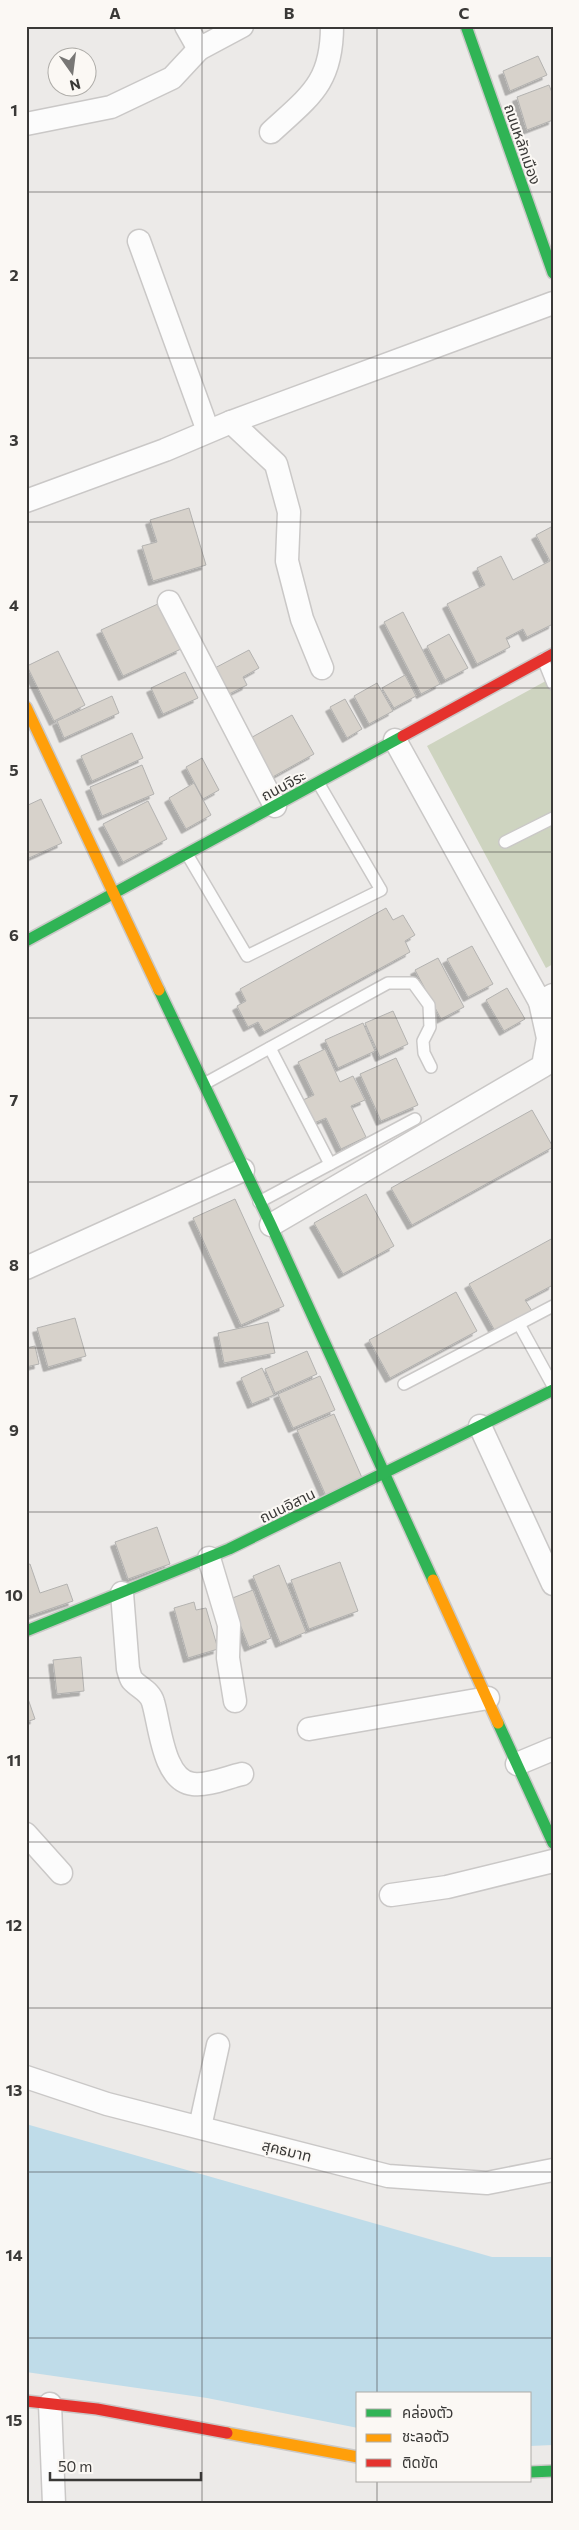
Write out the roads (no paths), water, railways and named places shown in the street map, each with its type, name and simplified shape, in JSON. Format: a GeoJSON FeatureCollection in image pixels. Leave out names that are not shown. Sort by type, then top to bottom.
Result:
{"type":"FeatureCollection","features":[{"type":"Feature","properties":{"kind":"street"},"geometry":{"type":"LineString","coordinates":[[186,26],[199,49]]}},
{"type":"Feature","properties":{"kind":"street"},"geometry":{"type":"LineString","coordinates":[[26,124],[111,107],[172,78],[199,49],[242,26]]}},
{"type":"Feature","properties":{"kind":"street"},"geometry":{"type":"LineString","coordinates":[[271,132],[308,97],[326,74],[332,47],[332,26]]}},
{"type":"Feature","properties":{"kind":"street","name":"ถนนหลักเมือง"},"geometry":{"type":"LineString","coordinates":[[466,26],[553,273]]}},
{"type":"Feature","properties":{"kind":"street"},"geometry":{"type":"LineString","coordinates":[[139,241],[208,431]]}},
{"type":"Feature","properties":{"kind":"street"},"geometry":{"type":"LineString","coordinates":[[26,501],[165,450],[231,422],[553,303]]}},
{"type":"Feature","properties":{"kind":"street"},"geometry":{"type":"LineString","coordinates":[[231,422],[276,464],[289,512],[287,561],[302,620],[322,668]]}},
{"type":"Feature","properties":{"kind":"street"},"geometry":{"type":"LineString","coordinates":[[169,602],[275,806]]}},
{"type":"Feature","properties":{"kind":"street","name":"ถนนจิระ"},"geometry":{"type":"LineString","coordinates":[[26,941],[318,784],[548,656]]}},
{"type":"Feature","properties":{"kind":"street"},"geometry":{"type":"LineString","coordinates":[[26,706],[243,1170],[271,1225],[553,1843]]}},
{"type":"Feature","properties":{"kind":"street"},"geometry":{"type":"LineString","coordinates":[[271,1225],[544,1066],[548,1038],[546,999],[395,740]]}},
{"type":"Feature","properties":{"kind":"street"},"geometry":{"type":"LineString","coordinates":[[26,1268],[243,1170]]}},
{"type":"Feature","properties":{"kind":"street","name":"ถนนอิสาน"},"geometry":{"type":"LineString","coordinates":[[26,1631],[209,1558],[385,1474],[553,1390]]}},
{"type":"Feature","properties":{"kind":"street"},"geometry":{"type":"LineString","coordinates":[[480,1426],[553,1584]]}},
{"type":"Feature","properties":{"kind":"street"},"geometry":{"type":"LineString","coordinates":[[209,1558],[229,1625],[228,1658],[234,1701]]}},
{"type":"Feature","properties":{"kind":"street"},"geometry":{"type":"LineString","coordinates":[[122,1592],[128,1669],[133,1680],[144,1688],[152,1700],[164,1748],[173,1772],[183,1783],[195,1785],[242,1774]]}},
{"type":"Feature","properties":{"kind":"street"},"geometry":{"type":"LineString","coordinates":[[309,1729],[488,1698]]}},
{"type":"Feature","properties":{"kind":"street"},"geometry":{"type":"LineString","coordinates":[[517,1764],[553,1749]]}},
{"type":"Feature","properties":{"kind":"street"},"geometry":{"type":"LineString","coordinates":[[26,1834],[61,1873]]}},
{"type":"Feature","properties":{"kind":"street"},"geometry":{"type":"LineString","coordinates":[[391,1895],[447,1887],[553,1861]]}},
{"type":"Feature","properties":{"kind":"street"},"geometry":{"type":"LineString","coordinates":[[200,2127],[218,2044]]}},
{"type":"Feature","properties":{"kind":"street","name":"สุคธมาท"},"geometry":{"type":"LineString","coordinates":[[26,2076],[107,2104],[388,2176],[487,2184],[553,2170]]}},
{"type":"Feature","properties":{"kind":"street"},"geometry":{"type":"LineString","coordinates":[[26,2401],[97,2409],[356,2457]]}},
{"type":"Feature","properties":{"kind":"street"},"geometry":{"type":"LineString","coordinates":[[50,2404],[54,2504]]}},
{"type":"Feature","properties":{"kind":"street"},"geometry":{"type":"LineString","coordinates":[[532,2472],[553,2471]]}},
{"type":"Feature","properties":{"kind":"lane"},"geometry":{"type":"LineString","coordinates":[[548,656],[553,684]]}},
{"type":"Feature","properties":{"kind":"lane"},"geometry":{"type":"LineString","coordinates":[[187,854],[247,956],[381,890],[318,784]]}},
{"type":"Feature","properties":{"kind":"lane"},"geometry":{"type":"LineString","coordinates":[[505,842],[553,818]]}},
{"type":"Feature","properties":{"kind":"lane"},"geometry":{"type":"LineString","coordinates":[[204,1084],[388,983],[413,983],[429,1005],[430,1027],[423,1041],[424,1052],[431,1067]]}},
{"type":"Feature","properties":{"kind":"lane"},"geometry":{"type":"LineString","coordinates":[[270,1048],[330,1164]]}},
{"type":"Feature","properties":{"kind":"lane"},"geometry":{"type":"LineString","coordinates":[[259,1202],[415,1119]]}},
{"type":"Feature","properties":{"kind":"lane"},"geometry":{"type":"LineString","coordinates":[[404,1384],[553,1306]]}},
{"type":"Feature","properties":{"kind":"lane"},"geometry":{"type":"LineString","coordinates":[[519,1324],[553,1386]]}},
{"type":"Feature","properties":{"kind":"water"},"geometry":{"type":"Polygon","coordinates":[[[26,2124],[492,2257],[553,2257],[553,2445],[532,2446],[532,2392],[356,2392],[356,2428],[207,2398],[26,2372],[26,2124]]]}}]}
